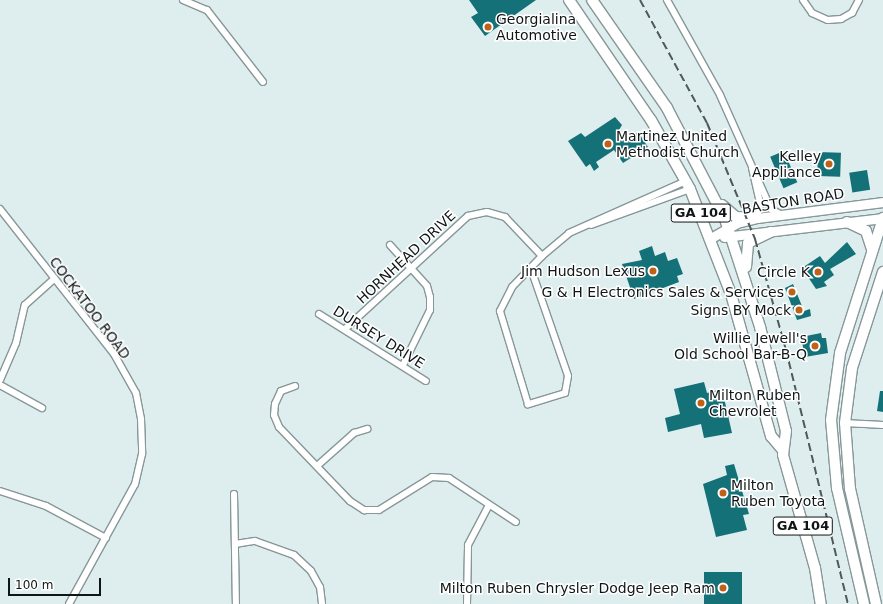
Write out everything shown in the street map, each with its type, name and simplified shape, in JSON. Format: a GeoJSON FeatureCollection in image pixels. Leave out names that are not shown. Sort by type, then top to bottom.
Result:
{"type":"FeatureCollection","features":[{"type":"Feature","properties":{"kind":"main road","name":"GA 104"},"geometry":{"type":"LineString","coordinates":[[570,0],[651,120],[688,185],[711,238],[731,294],[770,436],[782,449],[815,568],[821,604]]}},
{"type":"Feature","properties":{"kind":"main road","name":"GA 104"},"geometry":{"type":"LineString","coordinates":[[592,0],[667,108],[716,199],[730,232],[746,277],[786,431],[782,449]]}},
{"type":"Feature","properties":{"kind":"main road"},"geometry":{"type":"LineString","coordinates":[[716,199],[733,216],[757,218]]}},
{"type":"Feature","properties":{"kind":"main road","name":"BASTON ROAD"},"geometry":{"type":"LineString","coordinates":[[711,238],[730,232],[757,218],[883,202]]}},
{"type":"Feature","properties":{"kind":"main road"},"geometry":{"type":"LineString","coordinates":[[730,232],[771,232],[883,218],[843,343],[834,386],[832,443],[836,488],[864,604]]}},
{"type":"Feature","properties":{"kind":"main road"},"geometry":{"type":"LineString","coordinates":[[847,222],[869,234],[872,252]]}},
{"type":"Feature","properties":{"kind":"main road"},"geometry":{"type":"LineString","coordinates":[[746,277],[746,247],[771,232]]}},
{"type":"Feature","properties":{"kind":"main road"},"geometry":{"type":"LineString","coordinates":[[876,604],[850,488],[845,423],[858,347],[883,272]]}},
{"type":"Feature","properties":{"kind":"main road"},"geometry":{"type":"LineString","coordinates":[[843,343],[858,347]]}},
{"type":"Feature","properties":{"kind":"street"},"geometry":{"type":"LineString","coordinates":[[183,0],[207,10],[263,82]]}},
{"type":"Feature","properties":{"kind":"street"},"geometry":{"type":"LineString","coordinates":[[667,0],[749,159],[771,209],[781,215]]}},
{"type":"Feature","properties":{"kind":"street"},"geometry":{"type":"LineString","coordinates":[[803,0],[812,13],[828,20],[841,19],[852,13],[859,0]]}},
{"type":"Feature","properties":{"kind":"street"},"geometry":{"type":"LineString","coordinates":[[749,159],[760,204],[757,218]]}},
{"type":"Feature","properties":{"kind":"street"},"geometry":{"type":"LineString","coordinates":[[531,269],[568,376],[565,393],[528,404],[521,389],[500,311],[512,287],[542,256],[569,233],[688,185]]}},
{"type":"Feature","properties":{"kind":"street"},"geometry":{"type":"LineString","coordinates":[[582,228],[612,220],[688,185]]}},
{"type":"Feature","properties":{"kind":"street","name":"COCKATOO ROAD"},"geometry":{"type":"LineString","coordinates":[[0,209],[114,354],[136,393],[141,419],[142,454],[134,484],[69,604]]}},
{"type":"Feature","properties":{"kind":"street","name":"HORNHEAD DRIVE"},"geometry":{"type":"LineString","coordinates":[[346,329],[410,268],[468,216],[487,212],[505,217],[542,256]]}},
{"type":"Feature","properties":{"kind":"street"},"geometry":{"type":"LineString","coordinates":[[390,245],[427,286],[430,310],[403,365]]}},
{"type":"Feature","properties":{"kind":"street"},"geometry":{"type":"LineString","coordinates":[[0,380],[16,343],[25,305],[54,279]]}},
{"type":"Feature","properties":{"kind":"street","name":"DURSEY DRIVE"},"geometry":{"type":"LineString","coordinates":[[319,314],[346,329],[426,381]]}},
{"type":"Feature","properties":{"kind":"street"},"geometry":{"type":"LineString","coordinates":[[0,385],[42,408]]}},
{"type":"Feature","properties":{"kind":"street"},"geometry":{"type":"LineString","coordinates":[[295,386],[281,391],[274,415],[279,427],[350,501],[364,510],[379,510],[432,477],[449,478],[516,522]]}},
{"type":"Feature","properties":{"kind":"street"},"geometry":{"type":"LineString","coordinates":[[845,423],[883,425]]}},
{"type":"Feature","properties":{"kind":"street"},"geometry":{"type":"LineString","coordinates":[[317,466],[354,433],[367,429]]}},
{"type":"Feature","properties":{"kind":"street"},"geometry":{"type":"LineString","coordinates":[[0,491],[46,506],[106,538]]}},
{"type":"Feature","properties":{"kind":"street"},"geometry":{"type":"LineString","coordinates":[[234,494],[236,604]]}},
{"type":"Feature","properties":{"kind":"street"},"geometry":{"type":"LineString","coordinates":[[467,604],[468,544],[489,505]]}},
{"type":"Feature","properties":{"kind":"street"},"geometry":{"type":"LineString","coordinates":[[235,544],[255,541],[294,555],[311,571],[320,587],[322,604]]}},
{"type":"Feature","properties":{"kind":"building","name":"Georgialina Automotive"},"geometry":{"type":"Polygon","coordinates":[[[469,0],[536,0],[485,36],[471,17],[478,13],[469,0]]]}},
{"type":"Feature","properties":{"kind":"building","name":"Martinez United Methodist Church"},"geometry":{"type":"Polygon","coordinates":[[[615,117],[622,125],[619,130],[626,140],[638,132],[648,147],[623,163],[614,150],[596,162],[599,167],[594,171],[590,164],[586,167],[568,141],[581,133],[585,137],[615,117]]]}},
{"type":"Feature","properties":{"kind":"building"},"geometry":{"type":"Polygon","coordinates":[[[784,151],[797,182],[783,188],[770,157],[784,151]]]}},
{"type":"Feature","properties":{"kind":"building","name":"Kelley Appliance"},"geometry":{"type":"Polygon","coordinates":[[[818,152],[841,153],[840,177],[817,176],[818,152]]]}},
{"type":"Feature","properties":{"kind":"building"},"geometry":{"type":"Polygon","coordinates":[[[867,170],[870,190],[852,193],[849,173],[867,170]]]}},
{"type":"Feature","properties":{"kind":"building","name":"Circle K"},"geometry":{"type":"Polygon","coordinates":[[[847,242],[856,254],[830,269],[834,275],[824,282],[827,286],[816,289],[802,268],[820,256],[825,263],[847,242]]]}},
{"type":"Feature","properties":{"kind":"building","name":"Jim Hudson Lexus"},"geometry":{"type":"Polygon","coordinates":[[[652,246],[655,256],[665,252],[668,261],[677,258],[683,274],[677,276],[679,282],[634,299],[622,264],[642,260],[639,251],[652,246]]]}},
{"type":"Feature","properties":{"kind":"building"},"geometry":{"type":"Polygon","coordinates":[[[793,284],[804,311],[810,309],[811,316],[797,320],[785,288],[793,284]]]}},
{"type":"Feature","properties":{"kind":"building","name":"Willie Jewell's Old School Bar-B-Q"},"geometry":{"type":"Polygon","coordinates":[[[821,333],[822,338],[826,338],[828,353],[805,357],[801,337],[821,333]]]}},
{"type":"Feature","properties":{"kind":"building","name":"Milton Ruben Chevrolet"},"geometry":{"type":"Polygon","coordinates":[[[704,382],[707,393],[722,389],[732,433],[704,438],[701,424],[668,432],[665,418],[680,414],[674,389],[704,382]]]}},
{"type":"Feature","properties":{"kind":"building"},"geometry":{"type":"Polygon","coordinates":[[[880,391],[883,391],[883,412],[877,411],[880,391]]]}},
{"type":"Feature","properties":{"kind":"building","name":"Milton Ruben Toyota"},"geometry":{"type":"Polygon","coordinates":[[[734,464],[749,514],[743,515],[747,530],[716,537],[703,484],[727,475],[725,466],[734,464]]]}},
{"type":"Feature","properties":{"kind":"building","name":"Milton Ruben Chrysler Dodge Jeep Ram"},"geometry":{"type":"Polygon","coordinates":[[[704,572],[742,572],[742,604],[704,604],[704,572]]]}},
{"type":"Feature","properties":{"kind":"railway"},"geometry":{"type":"LineString","coordinates":[[640,0],[707,123],[755,239],[786,350],[848,604]]}},
{"type":"Feature","properties":{"kind":"place","name":"Georgialina Automotive"},"geometry":{"type":"Point","coordinates":[488,27]}},
{"type":"Feature","properties":{"kind":"place","name":"Martinez United Methodist Church"},"geometry":{"type":"Point","coordinates":[608,144]}},
{"type":"Feature","properties":{"kind":"place","name":"Kelley Appliance"},"geometry":{"type":"Point","coordinates":[829,164]}},
{"type":"Feature","properties":{"kind":"place","name":"Jim Hudson Lexus"},"geometry":{"type":"Point","coordinates":[653,271]}},
{"type":"Feature","properties":{"kind":"place","name":"Circle K"},"geometry":{"type":"Point","coordinates":[818,272]}},
{"type":"Feature","properties":{"kind":"place","name":"G & H Electronics Sales & Services"},"geometry":{"type":"Point","coordinates":[792,292]}},
{"type":"Feature","properties":{"kind":"place","name":"Signs BY Mock"},"geometry":{"type":"Point","coordinates":[799,310]}},
{"type":"Feature","properties":{"kind":"place","name":"Willie Jewell's Old School Bar-B-Q"},"geometry":{"type":"Point","coordinates":[815,346]}},
{"type":"Feature","properties":{"kind":"place","name":"Milton Ruben Chevrolet"},"geometry":{"type":"Point","coordinates":[701,403]}},
{"type":"Feature","properties":{"kind":"place","name":"Milton Ruben Toyota"},"geometry":{"type":"Point","coordinates":[723,493]}},
{"type":"Feature","properties":{"kind":"place","name":"Milton Ruben Chrysler Dodge Jeep Ram"},"geometry":{"type":"Point","coordinates":[723,588]}}]}
